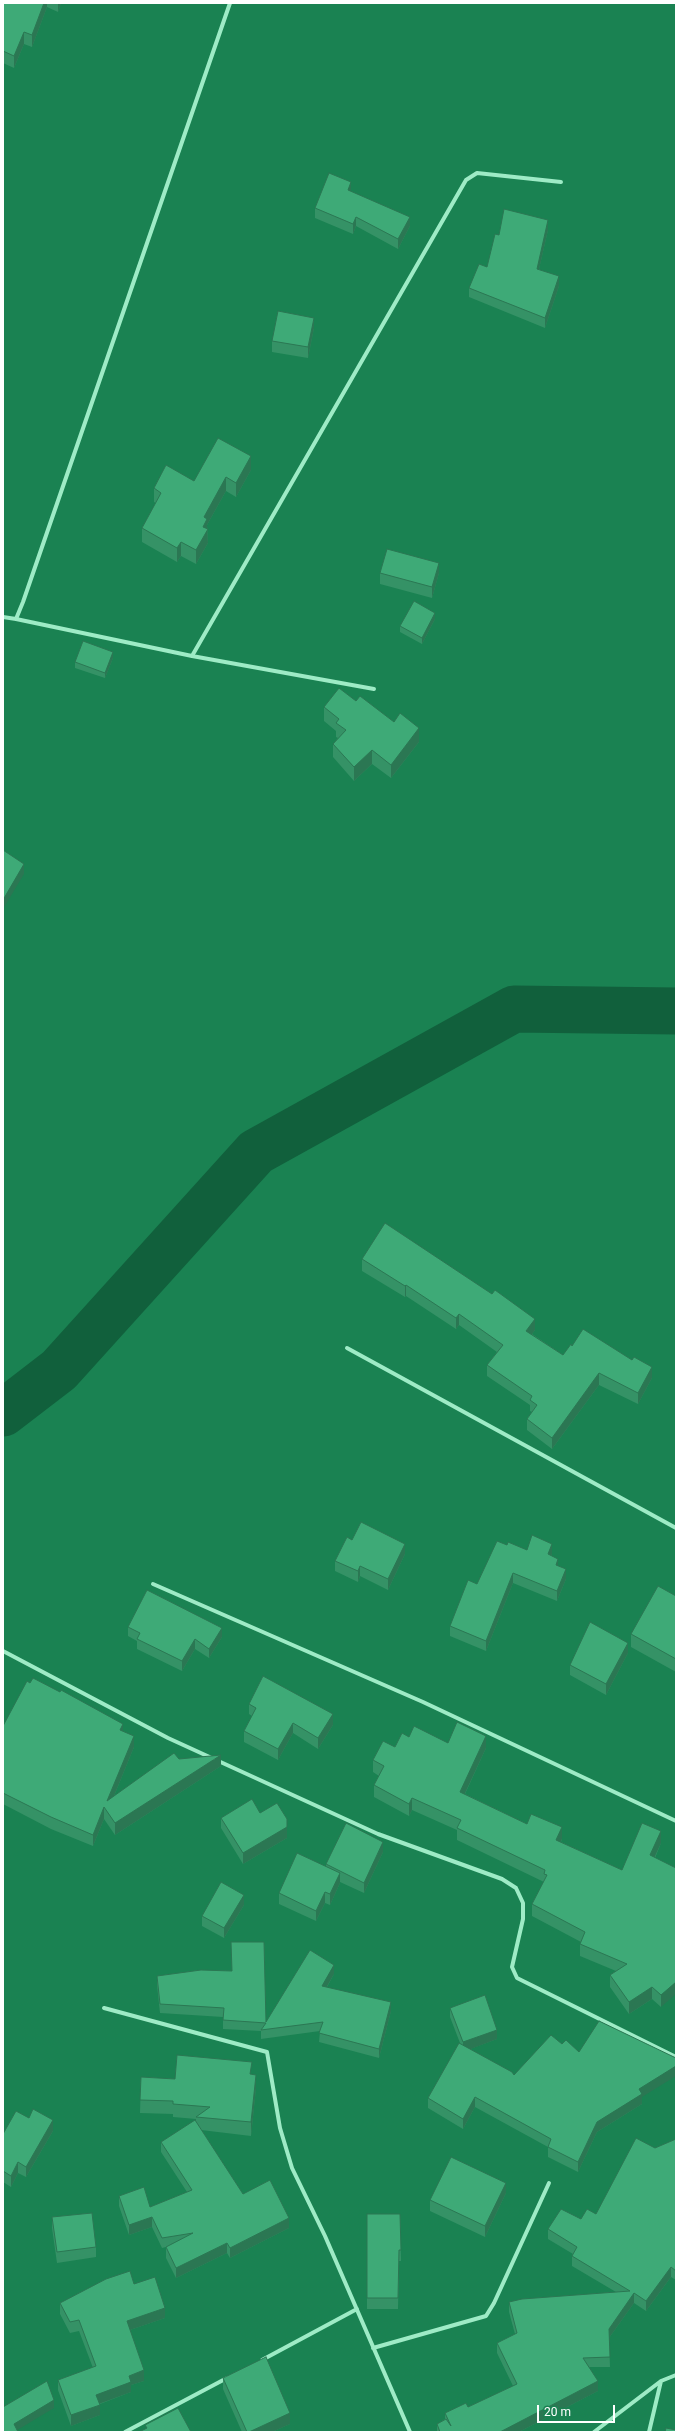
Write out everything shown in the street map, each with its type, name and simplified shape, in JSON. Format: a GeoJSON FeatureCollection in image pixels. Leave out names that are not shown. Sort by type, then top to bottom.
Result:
{"type":"FeatureCollection","features":[{"type":"Feature","properties":{"kind":"street"},"geometry":{"type":"LineString","coordinates":[[16,619],[230,3]]}},
{"type":"Feature","properties":{"kind":"street"},"geometry":{"type":"LineString","coordinates":[[192,656],[466,180],[476,173],[561,182]]}},
{"type":"Feature","properties":{"kind":"street"},"geometry":{"type":"LineString","coordinates":[[3,617],[192,656],[374,689]]}},
{"type":"Feature","properties":{"kind":"street"},"geometry":{"type":"LineString","coordinates":[[347,1348],[676,1528]]}},
{"type":"Feature","properties":{"kind":"street"},"geometry":{"type":"LineString","coordinates":[[153,1584],[423,1702],[676,1821]]}},
{"type":"Feature","properties":{"kind":"street"},"geometry":{"type":"LineString","coordinates":[[3,1651],[168,1738],[378,1834],[502,1879],[516,1888],[523,1903],[523,1919],[512,1967],[517,1978],[676,2057]]}},
{"type":"Feature","properties":{"kind":"street"},"geometry":{"type":"LineString","coordinates":[[104,2008],[266,2052],[280,2128],[292,2168],[325,2236],[410,2432]]}},
{"type":"Feature","properties":{"kind":"street"},"geometry":{"type":"LineString","coordinates":[[373,2348],[486,2316],[494,2303],[549,2183]]}},
{"type":"Feature","properties":{"kind":"street"},"geometry":{"type":"LineString","coordinates":[[258,2361],[357,2309]]}},
{"type":"Feature","properties":{"kind":"street"},"geometry":{"type":"LineString","coordinates":[[594,2432],[661,2381],[676,2375]]}},
{"type":"Feature","properties":{"kind":"street"},"geometry":{"type":"LineString","coordinates":[[125,2432],[230,2376]]}},
{"type":"Feature","properties":{"kind":"street"},"geometry":{"type":"LineString","coordinates":[[649,2432],[661,2381]]}},
{"type":"Feature","properties":{"kind":"building"},"geometry":{"type":"Polygon","coordinates":[[[3,3],[44,3],[32,35],[24,32],[14,56],[3,51],[3,3]]]}},
{"type":"Feature","properties":{"kind":"building"},"geometry":{"type":"Polygon","coordinates":[[[329,173],[351,182],[348,190],[410,217],[398,239],[356,217],[353,224],[315,208],[329,173]]]}},
{"type":"Feature","properties":{"kind":"building"},"geometry":{"type":"Polygon","coordinates":[[[504,209],[548,220],[537,269],[559,276],[545,318],[469,288],[479,264],[487,267],[495,234],[499,235],[504,209]]]}},
{"type":"Feature","properties":{"kind":"building"},"geometry":{"type":"Polygon","coordinates":[[[278,311],[314,318],[308,347],[272,341],[278,311]]]}},
{"type":"Feature","properties":{"kind":"building"},"geometry":{"type":"Polygon","coordinates":[[[218,438],[251,456],[236,483],[226,477],[204,517],[207,519],[203,527],[208,529],[196,550],[181,542],[177,548],[142,528],[161,493],[154,488],[166,465],[194,481],[218,438]]]}},
{"type":"Feature","properties":{"kind":"building"},"geometry":{"type":"Polygon","coordinates":[[[387,549],[439,563],[432,587],[380,573],[387,549]]]}},
{"type":"Feature","properties":{"kind":"building"},"geometry":{"type":"Polygon","coordinates":[[[414,601],[435,613],[422,638],[400,626],[414,601]]]}},
{"type":"Feature","properties":{"kind":"building"},"geometry":{"type":"Polygon","coordinates":[[[83,641],[113,652],[105,673],[75,662],[83,641]]]}},
{"type":"Feature","properties":{"kind":"building"},"geometry":{"type":"Polygon","coordinates":[[[339,688],[356,701],[360,696],[394,722],[400,713],[419,728],[391,765],[372,750],[354,767],[333,744],[346,730],[336,723],[339,719],[324,707],[339,688]]]}},
{"type":"Feature","properties":{"kind":"building"},"geometry":{"type":"Polygon","coordinates":[[[3,850],[24,864],[3,900],[3,850]]]}},
{"type":"Feature","properties":{"kind":"building"},"geometry":{"type":"Polygon","coordinates":[[[385,1223],[492,1294],[495,1290],[535,1319],[526,1331],[563,1355],[571,1344],[572,1346],[583,1329],[632,1360],[634,1357],[652,1367],[638,1393],[599,1373],[552,1438],[527,1419],[537,1405],[530,1400],[532,1396],[487,1365],[503,1345],[459,1314],[456,1318],[406,1285],[405,1286],[362,1259],[385,1223]]]}},
{"type":"Feature","properties":{"kind":"building"},"geometry":{"type":"Polygon","coordinates":[[[361,1522],[405,1544],[388,1579],[360,1566],[358,1571],[335,1561],[347,1537],[352,1540],[361,1522]]]}},
{"type":"Feature","properties":{"kind":"building"},"geometry":{"type":"Polygon","coordinates":[[[532,1535],[552,1544],[548,1554],[558,1559],[556,1565],[566,1569],[557,1591],[513,1573],[486,1641],[450,1626],[468,1580],[477,1584],[497,1541],[507,1545],[508,1542],[527,1550],[532,1535]]]}},
{"type":"Feature","properties":{"kind":"building"},"geometry":{"type":"Polygon","coordinates":[[[658,1586],[676,1596],[676,1659],[631,1634],[658,1586]]]}},
{"type":"Feature","properties":{"kind":"building"},"geometry":{"type":"Polygon","coordinates":[[[147,1590],[222,1628],[209,1649],[195,1639],[182,1661],[137,1639],[140,1633],[128,1627],[147,1590]]]}},
{"type":"Feature","properties":{"kind":"building"},"geometry":{"type":"Polygon","coordinates":[[[590,1622],[628,1643],[606,1684],[570,1665],[590,1622]]]}},
{"type":"Feature","properties":{"kind":"building"},"geometry":{"type":"Polygon","coordinates":[[[263,1676],[333,1714],[318,1738],[293,1723],[278,1749],[244,1731],[256,1708],[249,1704],[263,1676]]]}},
{"type":"Feature","properties":{"kind":"building"},"geometry":{"type":"Polygon","coordinates":[[[33,1678],[60,1692],[61,1690],[123,1724],[120,1730],[134,1736],[107,1801],[174,1753],[179,1759],[221,1755],[115,1823],[104,1807],[93,1835],[51,1817],[3,1793],[3,1726],[27,1681],[30,1683],[33,1678]]]}},
{"type":"Feature","properties":{"kind":"building"},"geometry":{"type":"Polygon","coordinates":[[[457,1722],[486,1736],[460,1792],[527,1824],[531,1814],[562,1827],[556,1840],[622,1870],[642,1823],[661,1831],[650,1855],[676,1868],[676,1982],[661,1995],[652,1987],[629,2002],[610,1975],[627,1964],[580,1944],[585,1932],[532,1904],[547,1875],[544,1874],[545,1870],[457,1828],[461,1820],[412,1798],[409,1804],[374,1785],[384,1766],[373,1760],[383,1741],[395,1747],[402,1733],[409,1737],[414,1726],[448,1743],[457,1722]]]}},
{"type":"Feature","properties":{"kind":"building"},"geometry":{"type":"Polygon","coordinates":[[[252,1799],[260,1813],[277,1803],[287,1819],[287,1827],[243,1853],[221,1818],[252,1799]]]}},
{"type":"Feature","properties":{"kind":"building"},"geometry":{"type":"Polygon","coordinates":[[[346,1823],[383,1842],[364,1883],[326,1864],[346,1823]]]}},
{"type":"Feature","properties":{"kind":"building"},"geometry":{"type":"Polygon","coordinates":[[[297,1853],[340,1873],[330,1894],[325,1892],[316,1911],[279,1893],[297,1853]]]}},
{"type":"Feature","properties":{"kind":"building"},"geometry":{"type":"Polygon","coordinates":[[[221,1882],[244,1895],[224,1928],[202,1916],[221,1882]]]}},
{"type":"Feature","properties":{"kind":"building"},"geometry":{"type":"Polygon","coordinates":[[[231,1942],[264,1942],[266,2022],[310,1950],[334,1965],[322,1986],[391,2002],[379,2049],[319,2033],[323,2022],[261,2030],[266,2023],[223,2020],[224,2008],[160,2004],[157,1976],[201,1970],[232,1971],[231,1942]]]}},
{"type":"Feature","properties":{"kind":"building"},"geometry":{"type":"Polygon","coordinates":[[[485,1995],[497,2030],[463,2042],[450,2008],[485,1995]]]}},
{"type":"Feature","properties":{"kind":"building"},"geometry":{"type":"Polygon","coordinates":[[[599,2021],[676,2058],[676,2066],[639,2089],[642,2094],[597,2122],[578,2162],[548,2147],[551,2139],[475,2097],[463,2119],[428,2098],[459,2043],[512,2072],[514,2075],[551,2035],[562,2044],[566,2040],[579,2052],[599,2021]]]}},
{"type":"Feature","properties":{"kind":"building"},"geometry":{"type":"Polygon","coordinates":[[[177,2055],[252,2062],[250,2074],[256,2075],[251,2122],[196,2117],[210,2107],[173,2104],[173,2101],[140,2100],[141,2077],[175,2079],[177,2055]]]}},
{"type":"Feature","properties":{"kind":"building"},"geometry":{"type":"Polygon","coordinates":[[[33,2109],[53,2120],[26,2167],[18,2162],[11,2176],[3,2171],[3,2134],[16,2111],[29,2118],[33,2109]]]}},
{"type":"Feature","properties":{"kind":"building"},"geometry":{"type":"Polygon","coordinates":[[[195,2120],[243,2194],[270,2180],[289,2218],[230,2248],[227,2243],[176,2268],[166,2247],[193,2233],[162,2238],[152,2217],[129,2225],[119,2196],[144,2187],[150,2207],[192,2190],[161,2142],[195,2120]]]}},
{"type":"Feature","properties":{"kind":"building"},"geometry":{"type":"Polygon","coordinates":[[[636,2138],[655,2148],[676,2139],[676,2271],[671,2267],[646,2301],[634,2293],[609,2329],[610,2357],[583,2358],[598,2381],[500,2432],[440,2432],[437,2424],[446,2419],[451,2426],[445,2413],[466,2403],[468,2407],[517,2384],[497,2343],[517,2333],[509,2302],[522,2299],[630,2291],[572,2256],[577,2247],[548,2229],[561,2209],[581,2219],[587,2209],[596,2214],[636,2138]]]}},
{"type":"Feature","properties":{"kind":"building"},"geometry":{"type":"Polygon","coordinates":[[[451,2157],[506,2183],[485,2226],[430,2200],[451,2157]]]}},
{"type":"Feature","properties":{"kind":"building"},"geometry":{"type":"Polygon","coordinates":[[[92,2213],[96,2247],[57,2252],[52,2217],[92,2213]]]}},
{"type":"Feature","properties":{"kind":"building"},"geometry":{"type":"Polygon","coordinates":[[[367,2214],[400,2214],[401,2250],[399,2250],[398,2298],[367,2298],[367,2214]]]}},
{"type":"Feature","properties":{"kind":"building"},"geometry":{"type":"Polygon","coordinates":[[[130,2271],[134,2284],[155,2277],[165,2308],[127,2321],[144,2370],[129,2376],[131,2382],[96,2395],[100,2405],[71,2415],[58,2380],[96,2366],[79,2320],[70,2322],[60,2303],[106,2279],[130,2271]]]}},
{"type":"Feature","properties":{"kind":"building"},"geometry":{"type":"Polygon","coordinates":[[[266,2357],[290,2413],[247,2432],[223,2378],[266,2357]]]}},
{"type":"Feature","properties":{"kind":"building"},"geometry":{"type":"Polygon","coordinates":[[[47,2381],[54,2400],[14,2424],[18,2432],[3,2432],[3,2407],[47,2381]]]}},
{"type":"Feature","properties":{"kind":"building"},"geometry":{"type":"Polygon","coordinates":[[[178,2408],[191,2432],[139,2432],[147,2428],[145,2425],[178,2408]]]}},
{"type":"Feature","properties":{"kind":"building"},"geometry":{"type":"Polygon","coordinates":[[[666,2428],[676,2430],[676,2432],[665,2432],[666,2428]]]}},
{"type":"Feature","properties":{"kind":"waterway"},"geometry":{"type":"LineString","coordinates":[[3,1413],[59,1370],[256,1152],[514,1009],[676,1011]]}}]}
